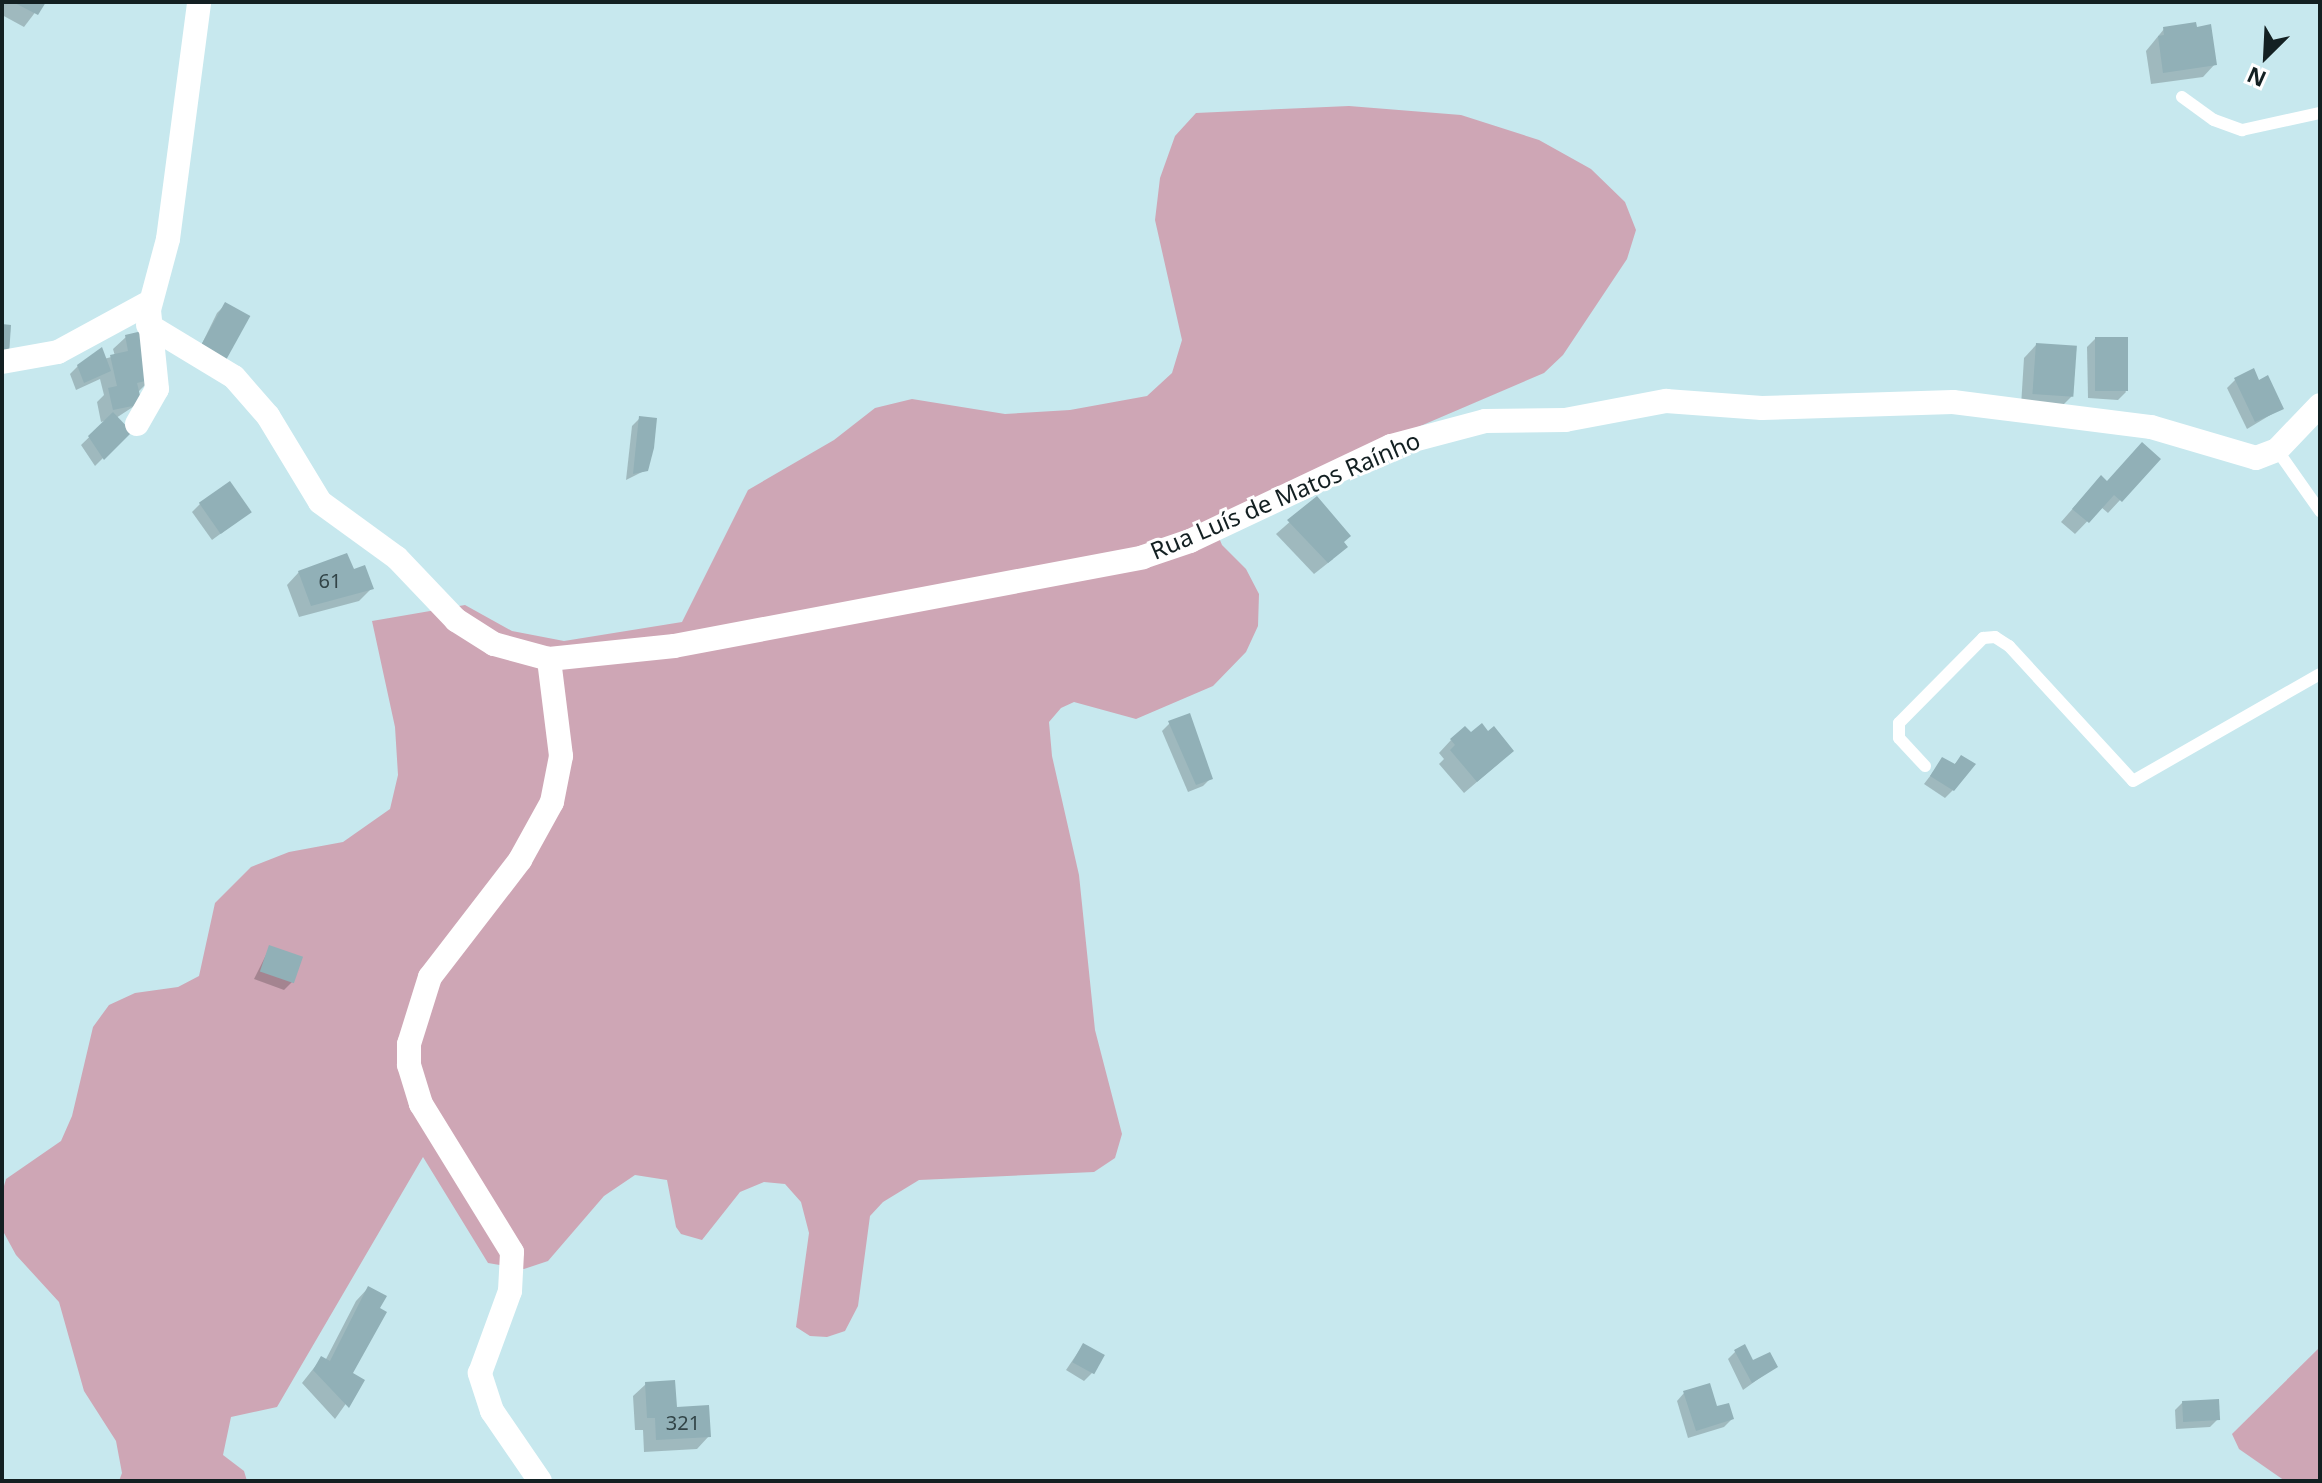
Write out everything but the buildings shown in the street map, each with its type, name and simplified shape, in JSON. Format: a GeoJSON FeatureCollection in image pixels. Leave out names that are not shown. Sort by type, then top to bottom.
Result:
{"type":"FeatureCollection","features":[{"type":"Feature","properties":{"kind":"street"},"geometry":{"type":"LineString","coordinates":[[137,424],[158,383],[149,314],[168,239],[199,2]]}},
{"type":"Feature","properties":{"kind":"street"},"geometry":{"type":"LineString","coordinates":[[2,362],[58,352],[149,314]]}},
{"type":"Feature","properties":{"kind":"street"},"geometry":{"type":"LineString","coordinates":[[149,314],[234,377],[268,416],[320,502],[397,558],[456,620],[494,644],[549,659],[561,756],[552,802],[527,850],[430,977],[409,1044],[411,1076],[421,1104],[512,1252],[515,1272],[510,1291],[480,1373],[492,1411],[540,1481]]}},
{"type":"Feature","properties":{"kind":"street","name":"Rua Luís de Matos Raínho"},"geometry":{"type":"LineString","coordinates":[[549,659],[674,646],[1143,557],[1190,541],[1391,446],[1469,423],[1571,419],[1666,401],[1762,408],[1935,402],[2151,427],[2251,458],[2277,450]]}},
{"type":"Feature","properties":{"kind":"street"},"geometry":{"type":"LineString","coordinates":[[2277,450],[2320,405]]}},
{"type":"Feature","properties":{"kind":"lane"},"geometry":{"type":"LineString","coordinates":[[2182,97],[2214,120],[2242,130],[2320,113]]}},
{"type":"Feature","properties":{"kind":"lane"},"geometry":{"type":"LineString","coordinates":[[2277,450],[2320,511]]}},
{"type":"Feature","properties":{"kind":"lane"},"geometry":{"type":"LineString","coordinates":[[1925,766],[1902,743],[1897,726],[1983,638],[1995,637],[2009,646],[2133,781],[2320,674]]}},
{"type":"Feature","properties":{"kind":"shaded area"},"geometry":{"type":"Polygon","coordinates":[[[1349,106],[1461,115],[1539,140],[1591,169],[1625,202],[1636,230],[1627,259],[1563,355],[1544,373],[1334,463],[1213,523],[1222,545],[1246,569],[1259,594],[1258,626],[1246,652],[1213,686],[1136,719],[1074,702],[1061,708],[1049,722],[1052,756],[1079,875],[1095,1030],[1122,1134],[1115,1158],[1094,1172],[919,1180],[883,1202],[870,1216],[858,1306],[845,1331],[827,1337],[810,1336],[796,1327],[809,1233],[801,1202],[785,1184],[764,1182],[740,1192],[702,1240],[681,1234],[676,1227],[667,1180],[635,1175],[604,1196],[548,1261],[524,1269],[488,1263],[423,1157],[277,1407],[231,1417],[223,1455],[244,1471],[247,1481],[119,1481],[122,1473],[116,1441],[84,1391],[59,1302],[16,1255],[4,1233],[2,1193],[6,1179],[61,1141],[72,1116],[93,1027],[109,1005],[135,993],[178,987],[199,976],[215,903],[251,867],[289,852],[343,842],[390,809],[398,775],[395,727],[372,621],[465,605],[512,631],[564,641],[682,622],[748,490],[834,440],[875,408],[912,399],[1005,414],[1070,410],[1147,396],[1172,373],[1182,340],[1155,220],[1160,178],[1175,136],[1196,113],[1349,106]]]}},
{"type":"Feature","properties":{"kind":"shaded area"},"geometry":{"type":"Polygon","coordinates":[[[2320,1347],[2320,1481],[2285,1481],[2239,1449],[2232,1434],[2320,1347]]]}}]}
